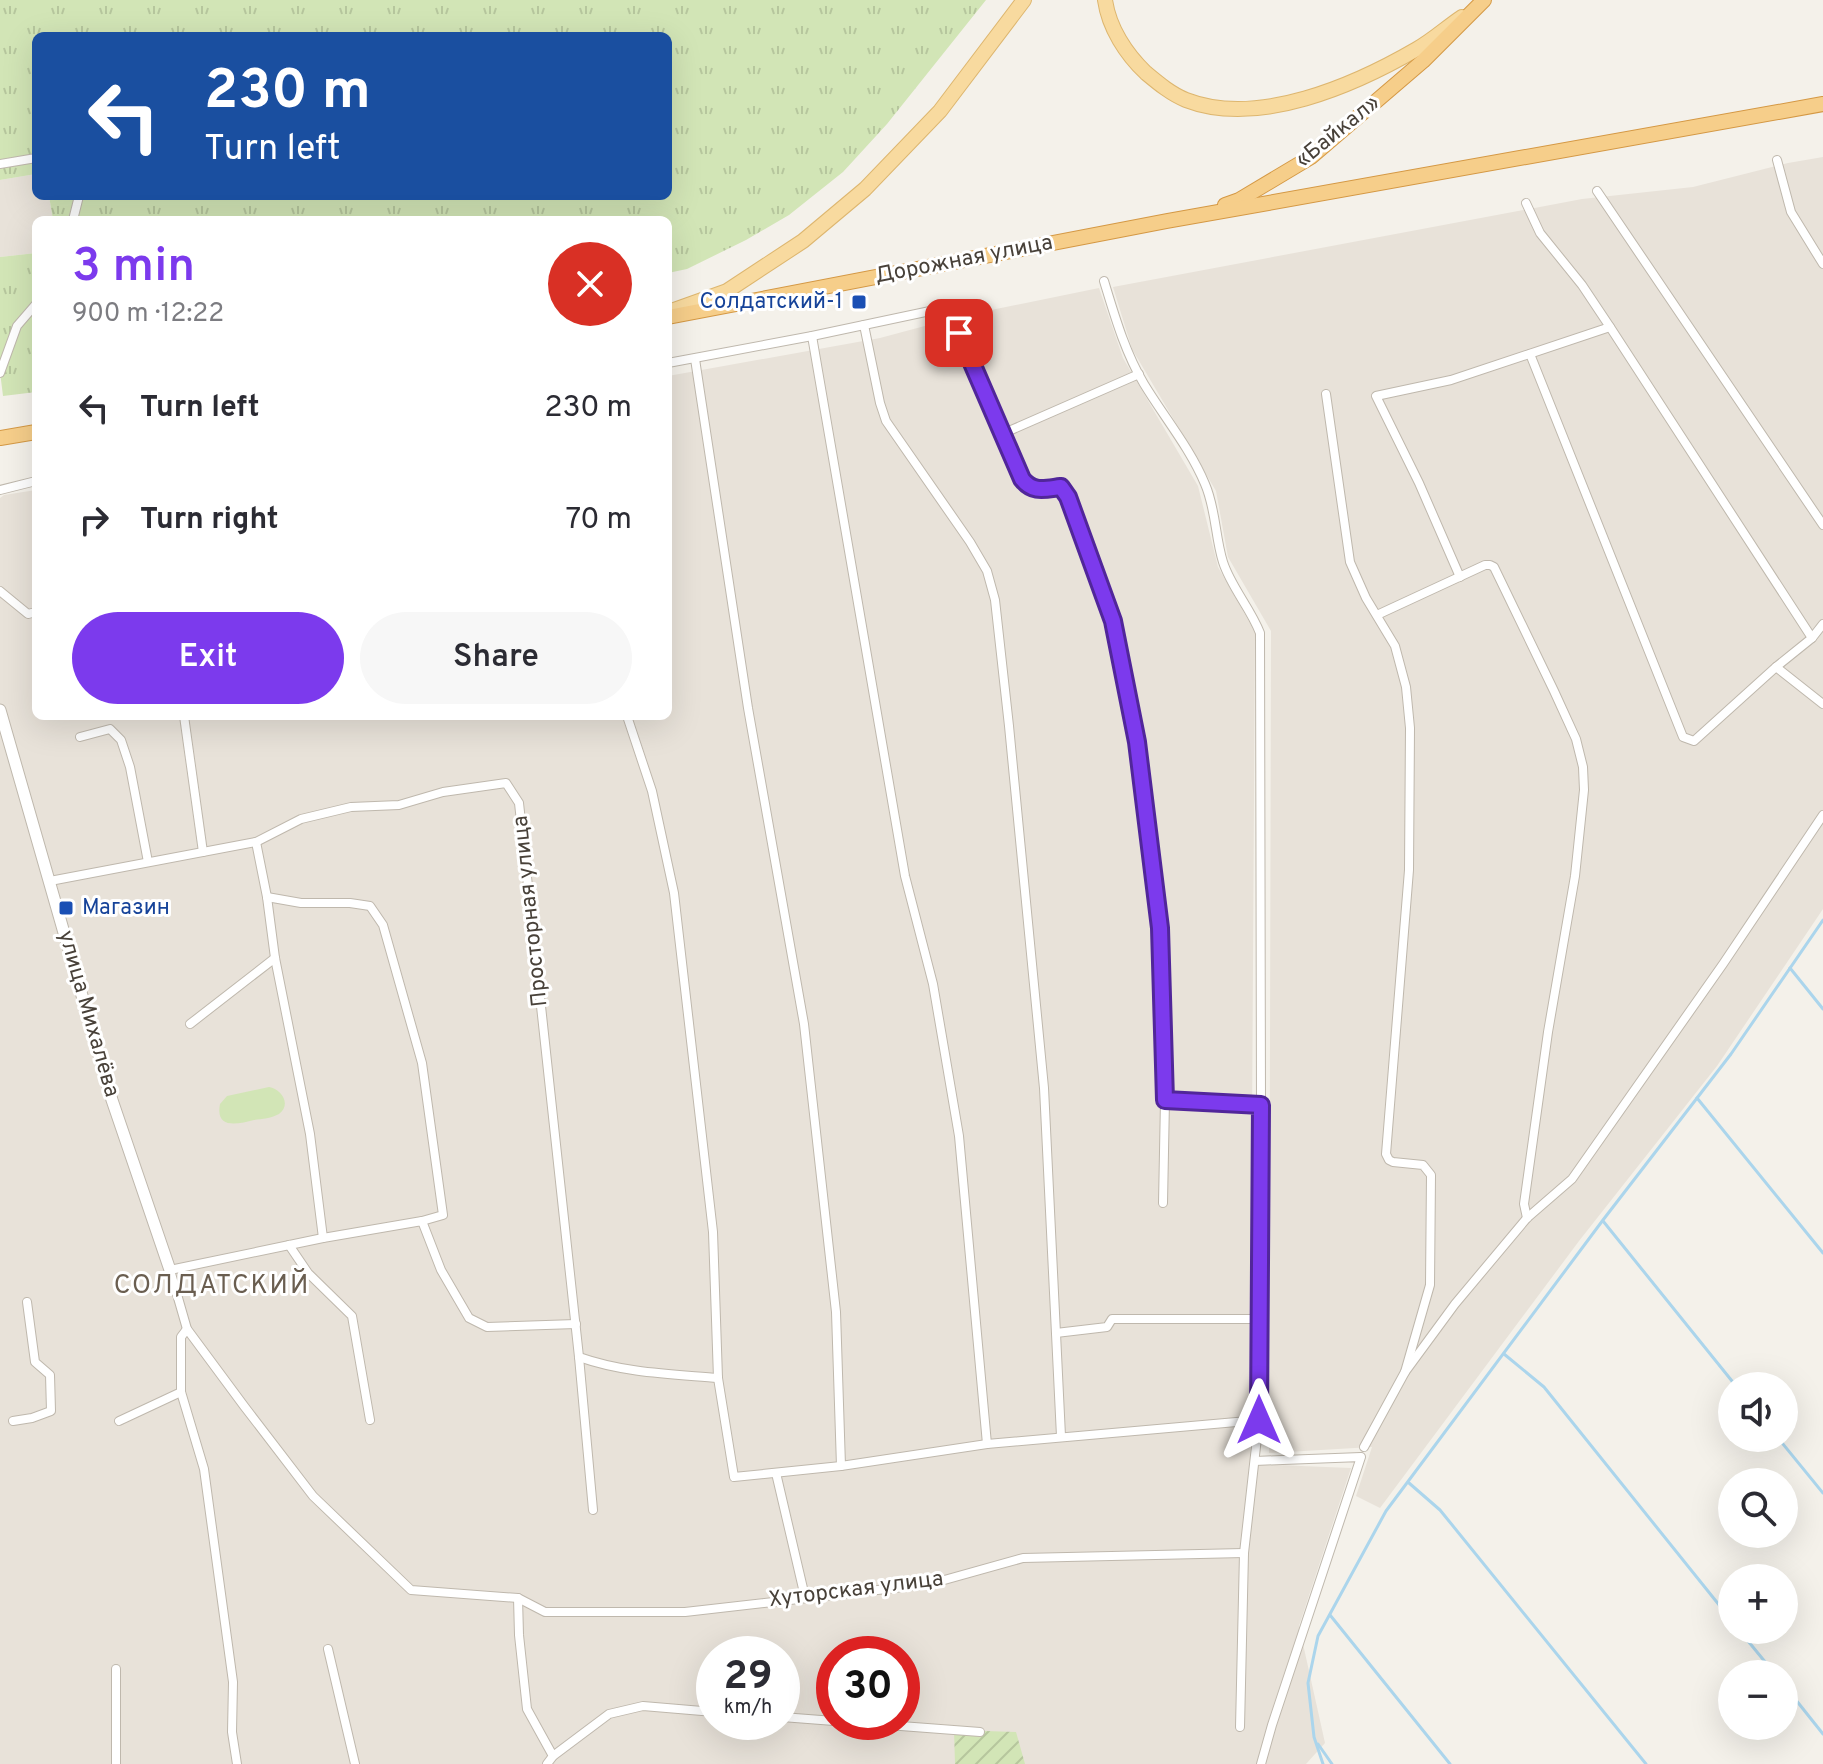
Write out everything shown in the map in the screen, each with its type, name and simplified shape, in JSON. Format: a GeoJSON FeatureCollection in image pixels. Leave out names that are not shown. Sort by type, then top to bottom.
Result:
{"type":"FeatureCollection","features":[{"type":"Feature","properties":{"kind":"highway","name":"«Байкал»"},"geometry":{"type":"LineString","coordinates":[[1167,221],[1239,200],[1311,157],[1423,61],[1482,1]]}},
{"type":"Feature","properties":{"kind":"highway"},"geometry":{"type":"LineString","coordinates":[[1167,221],[1823,104]]}},
{"type":"Feature","properties":{"kind":"highway","name":"Дорожная улица"},"geometry":{"type":"LineString","coordinates":[[672,313],[1167,221]]}},
{"type":"Feature","properties":{"kind":"highway"},"geometry":{"type":"LineString","coordinates":[[0,438],[32,433]]}},
{"type":"Feature","properties":{"kind":"main road"},"geometry":{"type":"LineString","coordinates":[[672,312],[727,291],[803,241],[865,189],[940,111],[1024,0]]}},
{"type":"Feature","properties":{"kind":"main road"},"geometry":{"type":"LineString","coordinates":[[1105,0],[1112,25],[1122,43],[1132,58],[1160,85],[1185,100],[1204,105],[1253,108],[1317,95],[1363,76],[1419,47],[1482,1]]}},
{"type":"Feature","properties":{"kind":"street"},"geometry":{"type":"LineString","coordinates":[[0,164],[32,159]]}},
{"type":"Feature","properties":{"kind":"street"},"geometry":{"type":"LineString","coordinates":[[1777,160],[1791,212],[1823,264]]}},
{"type":"Feature","properties":{"kind":"street"},"geometry":{"type":"LineString","coordinates":[[1597,191],[1823,525]]}},
{"type":"Feature","properties":{"kind":"street"},"geometry":{"type":"LineString","coordinates":[[1526,203],[1540,233],[1582,285],[1812,638]]}},
{"type":"Feature","properties":{"kind":"street"},"geometry":{"type":"LineString","coordinates":[[1104,281],[1125,349],[1206,485],[1223,564],[1260,633],[1259,1420],[1244,1553],[1240,1727]]}},
{"type":"Feature","properties":{"kind":"street"},"geometry":{"type":"LineString","coordinates":[[672,362],[949,307],[1022,479],[1035,490],[1061,487],[1068,497],[1113,621],[1137,742],[1160,928],[1165,1100],[1163,1203]]}},
{"type":"Feature","properties":{"kind":"street"},"geometry":{"type":"LineString","coordinates":[[0,373],[17,326],[32,309]]}},
{"type":"Feature","properties":{"kind":"street"},"geometry":{"type":"LineString","coordinates":[[864,325],[886,421],[970,542],[987,571],[995,600],[1044,1088],[1061,1436]]}},
{"type":"Feature","properties":{"kind":"street"},"geometry":{"type":"LineString","coordinates":[[1460,577],[1376,396],[1451,380],[1610,327]]}},
{"type":"Feature","properties":{"kind":"street"},"geometry":{"type":"LineString","coordinates":[[812,336],[905,876],[933,984],[956,1121],[987,1444]]}},
{"type":"Feature","properties":{"kind":"street"},"geometry":{"type":"LineString","coordinates":[[1530,354],[1683,737],[1694,741],[1812,638],[1823,624]]}},
{"type":"Feature","properties":{"kind":"street"},"geometry":{"type":"LineString","coordinates":[[695,359],[748,708],[804,1024],[836,1312],[841,1466]]}},
{"type":"Feature","properties":{"kind":"street"},"geometry":{"type":"LineString","coordinates":[[1002,434],[1139,374]]}},
{"type":"Feature","properties":{"kind":"street"},"geometry":{"type":"LineString","coordinates":[[1326,394],[1350,562],[1366,598],[1395,646],[1406,687],[1410,728],[1409,870],[1386,1154],[1393,1162],[1423,1165],[1431,1175],[1430,1285],[1405,1372]]}},
{"type":"Feature","properties":{"kind":"street"},"geometry":{"type":"LineString","coordinates":[[0,490],[32,482]]}},
{"type":"Feature","properties":{"kind":"street"},"geometry":{"type":"LineString","coordinates":[[1377,615],[1485,565],[1494,567],[1560,703],[1576,739],[1583,767],[1584,790],[1575,876],[1543,1063],[1524,1204],[1527,1218]]}},
{"type":"Feature","properties":{"kind":"street"},"geometry":{"type":"LineString","coordinates":[[0,591],[28,614],[32,613]]}},
{"type":"Feature","properties":{"kind":"street"},"geometry":{"type":"LineString","coordinates":[[1776,667],[1823,704]]}},
{"type":"Feature","properties":{"kind":"street","name":"улица Михалёва"},"geometry":{"type":"LineString","coordinates":[[0,710],[112,1100],[170,1270]]}},
{"type":"Feature","properties":{"kind":"street"},"geometry":{"type":"LineString","coordinates":[[185,720],[203,852]]}},
{"type":"Feature","properties":{"kind":"street"},"geometry":{"type":"LineString","coordinates":[[628,720],[652,791],[674,893],[713,1232],[718,1378],[734,1477],[841,1466],[987,1444],[1259,1420]]}},
{"type":"Feature","properties":{"kind":"street"},"geometry":{"type":"LineString","coordinates":[[80,737],[110,729],[121,740],[130,767],[148,862]]}},
{"type":"Feature","properties":{"kind":"street","name":"Просторная улица"},"geometry":{"type":"LineString","coordinates":[[50,881],[256,842],[301,819],[351,807],[399,805],[443,792],[506,783],[519,803],[576,1324],[593,1510]]}},
{"type":"Feature","properties":{"kind":"street"},"geometry":{"type":"LineString","coordinates":[[1364,1447],[1405,1372],[1455,1304],[1527,1218],[1572,1179],[1823,815]]}},
{"type":"Feature","properties":{"kind":"street"},"geometry":{"type":"LineString","coordinates":[[256,842],[275,958],[310,1134],[323,1238]]}},
{"type":"Feature","properties":{"kind":"street"},"geometry":{"type":"LineString","coordinates":[[237,1764],[232,1732],[233,1682],[204,1469],[181,1392],[181,1337],[187,1329],[170,1270],[443,1215],[422,1063],[383,925],[370,906],[301,903],[267,897]]}},
{"type":"Feature","properties":{"kind":"street"},"geometry":{"type":"LineString","coordinates":[[190,1024],[275,958]]}},
{"type":"Feature","properties":{"kind":"street"},"geometry":{"type":"LineString","coordinates":[[1165,1100],[1261,1105]]}},
{"type":"Feature","properties":{"kind":"street"},"geometry":{"type":"LineString","coordinates":[[422,1221],[441,1270],[469,1318],[487,1327],[576,1324]]}},
{"type":"Feature","properties":{"kind":"street"},"geometry":{"type":"LineString","coordinates":[[289,1245],[308,1273],[352,1316],[370,1420]]}},
{"type":"Feature","properties":{"kind":"street"},"geometry":{"type":"LineString","coordinates":[[13,1421],[51,1411],[50,1375],[35,1362],[27,1302]]}},
{"type":"Feature","properties":{"kind":"street"},"geometry":{"type":"LineString","coordinates":[[1056,1333],[1107,1327],[1112,1319],[1259,1319]]}},
{"type":"Feature","properties":{"kind":"street","name":"Хуторская улица"},"geometry":{"type":"LineString","coordinates":[[187,1329],[313,1496],[411,1590],[518,1598],[545,1612],[685,1612],[930,1584],[1023,1558],[1244,1553]]}},
{"type":"Feature","properties":{"kind":"street"},"geometry":{"type":"LineString","coordinates":[[579,1357],[628,1371],[718,1378]]}},
{"type":"Feature","properties":{"kind":"street"},"geometry":{"type":"LineString","coordinates":[[119,1421],[181,1392]]}},
{"type":"Feature","properties":{"kind":"street"},"geometry":{"type":"LineString","coordinates":[[1255,1461],[1361,1457],[1261,1764]]}},
{"type":"Feature","properties":{"kind":"street"},"geometry":{"type":"LineString","coordinates":[[776,1473],[805,1597]]}},
{"type":"Feature","properties":{"kind":"street"},"geometry":{"type":"LineString","coordinates":[[518,1598],[527,1709],[553,1756]]}},
{"type":"Feature","properties":{"kind":"street"},"geometry":{"type":"LineString","coordinates":[[328,1649],[355,1764]]}},
{"type":"Feature","properties":{"kind":"street"},"geometry":{"type":"LineString","coordinates":[[116,1669],[116,1764]]}},
{"type":"Feature","properties":{"kind":"street"},"geometry":{"type":"LineString","coordinates":[[547,1764],[553,1756],[609,1714],[643,1706],[696,1710]]}},
{"type":"Feature","properties":{"kind":"street"},"geometry":{"type":"LineString","coordinates":[[920,1727],[980,1732]]}},
{"type":"Feature","properties":{"kind":"shaded area"},"geometry":{"type":"Polygon","coordinates":[[[1823,157],[1823,909],[1717,1066],[1579,1241],[1380,1508],[1356,1496],[1372,1447],[1269,1453],[1271,631],[1228,557],[1216,491],[1132,349],[1113,287],[1582,199],[1693,187],[1823,157]]]}},
{"type":"Feature","properties":{"kind":"shaded area"},"geometry":{"type":"Polygon","coordinates":[[[32,175],[32,200],[50,200],[52,216],[32,216],[32,253],[0,257],[0,180],[32,175]]]}},
{"type":"Feature","properties":{"kind":"shaded area"},"geometry":{"type":"Polygon","coordinates":[[[1099,288],[1123,358],[1198,486],[1218,567],[1255,632],[1250,1464],[1351,1468],[1299,1626],[1325,1743],[1306,1764],[0,1764],[0,498],[32,491],[32,720],[672,720],[672,375],[880,338],[962,316],[1099,288]]]}},
{"type":"Feature","properties":{"kind":"green space"},"geometry":{"type":"Polygon","coordinates":[[[0,0],[986,0],[887,124],[843,172],[789,215],[687,269],[672,272],[672,216],[52,216],[50,200],[672,200],[672,32],[32,32],[32,175],[0,180],[0,0]]]}},
{"type":"Feature","properties":{"kind":"green space"},"geometry":{"type":"Polygon","coordinates":[[[32,253],[32,392],[3,396],[0,372],[0,257],[32,253]]]}},
{"type":"Feature","properties":{"kind":"green space"},"geometry":{"type":"Polygon","coordinates":[[[269,1087],[277,1091],[285,1102],[279,1114],[235,1124],[224,1122],[221,1118],[220,1104],[227,1096],[269,1087]]]}},
{"type":"Feature","properties":{"kind":"green space"},"geometry":{"type":"Polygon","coordinates":[[[954,1730],[1016,1732],[1025,1764],[955,1764],[954,1730]]]}},
{"type":"Feature","properties":{"kind":"waterway"},"geometry":{"type":"LineString","coordinates":[[1323,1764],[1314,1737],[1308,1683],[1318,1636],[1386,1511],[1731,1054],[1823,920]]}},
{"type":"Feature","properties":{"kind":"waterway"},"geometry":{"type":"LineString","coordinates":[[1790,968],[1823,1009]]}},
{"type":"Feature","properties":{"kind":"waterway"},"geometry":{"type":"LineString","coordinates":[[1697,1098],[1823,1253]]}},
{"type":"Feature","properties":{"kind":"waterway"},"geometry":{"type":"LineString","coordinates":[[1603,1221],[1725,1372]]}},
{"type":"Feature","properties":{"kind":"waterway"},"geometry":{"type":"LineString","coordinates":[[1504,1354],[1544,1387],[1718,1604]]}},
{"type":"Feature","properties":{"kind":"waterway"},"geometry":{"type":"LineString","coordinates":[[1789,1452],[1823,1493]]}},
{"type":"Feature","properties":{"kind":"waterway"},"geometry":{"type":"LineString","coordinates":[[1409,1483],[1440,1510],[1646,1764]]}},
{"type":"Feature","properties":{"kind":"waterway"},"geometry":{"type":"LineString","coordinates":[[1330,1615],[1450,1764]]}},
{"type":"Feature","properties":{"kind":"waterway"},"geometry":{"type":"LineString","coordinates":[[1750,1644],[1764,1660]]}},
{"type":"Feature","properties":{"kind":"waterway"},"geometry":{"type":"LineString","coordinates":[[1798,1703],[1823,1734]]}},
{"type":"Feature","properties":{"kind":"waterway"},"geometry":{"type":"LineString","coordinates":[[1318,1744],[1332,1764]]}},
{"type":"Feature","properties":{"kind":"place","name":"Солдатский-1"},"geometry":{"type":"Point","coordinates":[859,302]}},
{"type":"Feature","properties":{"kind":"place","name":"Магазин"},"geometry":{"type":"Point","coordinates":[66,908]}},
{"type":"Feature","properties":{"kind":"district","name":"СОЛДАТСКИЙ"},"geometry":{"type":"Point","coordinates":[212,1286]}},
{"type":"Feature","properties":{"kind":"route"},"geometry":{"type":"LineString","coordinates":[[959,333],[1022,479],[1035,490],[1061,487],[1065,491],[1113,621],[1137,742],[1160,928],[1165,1100],[1261,1105],[1259,1420]]}}]}
